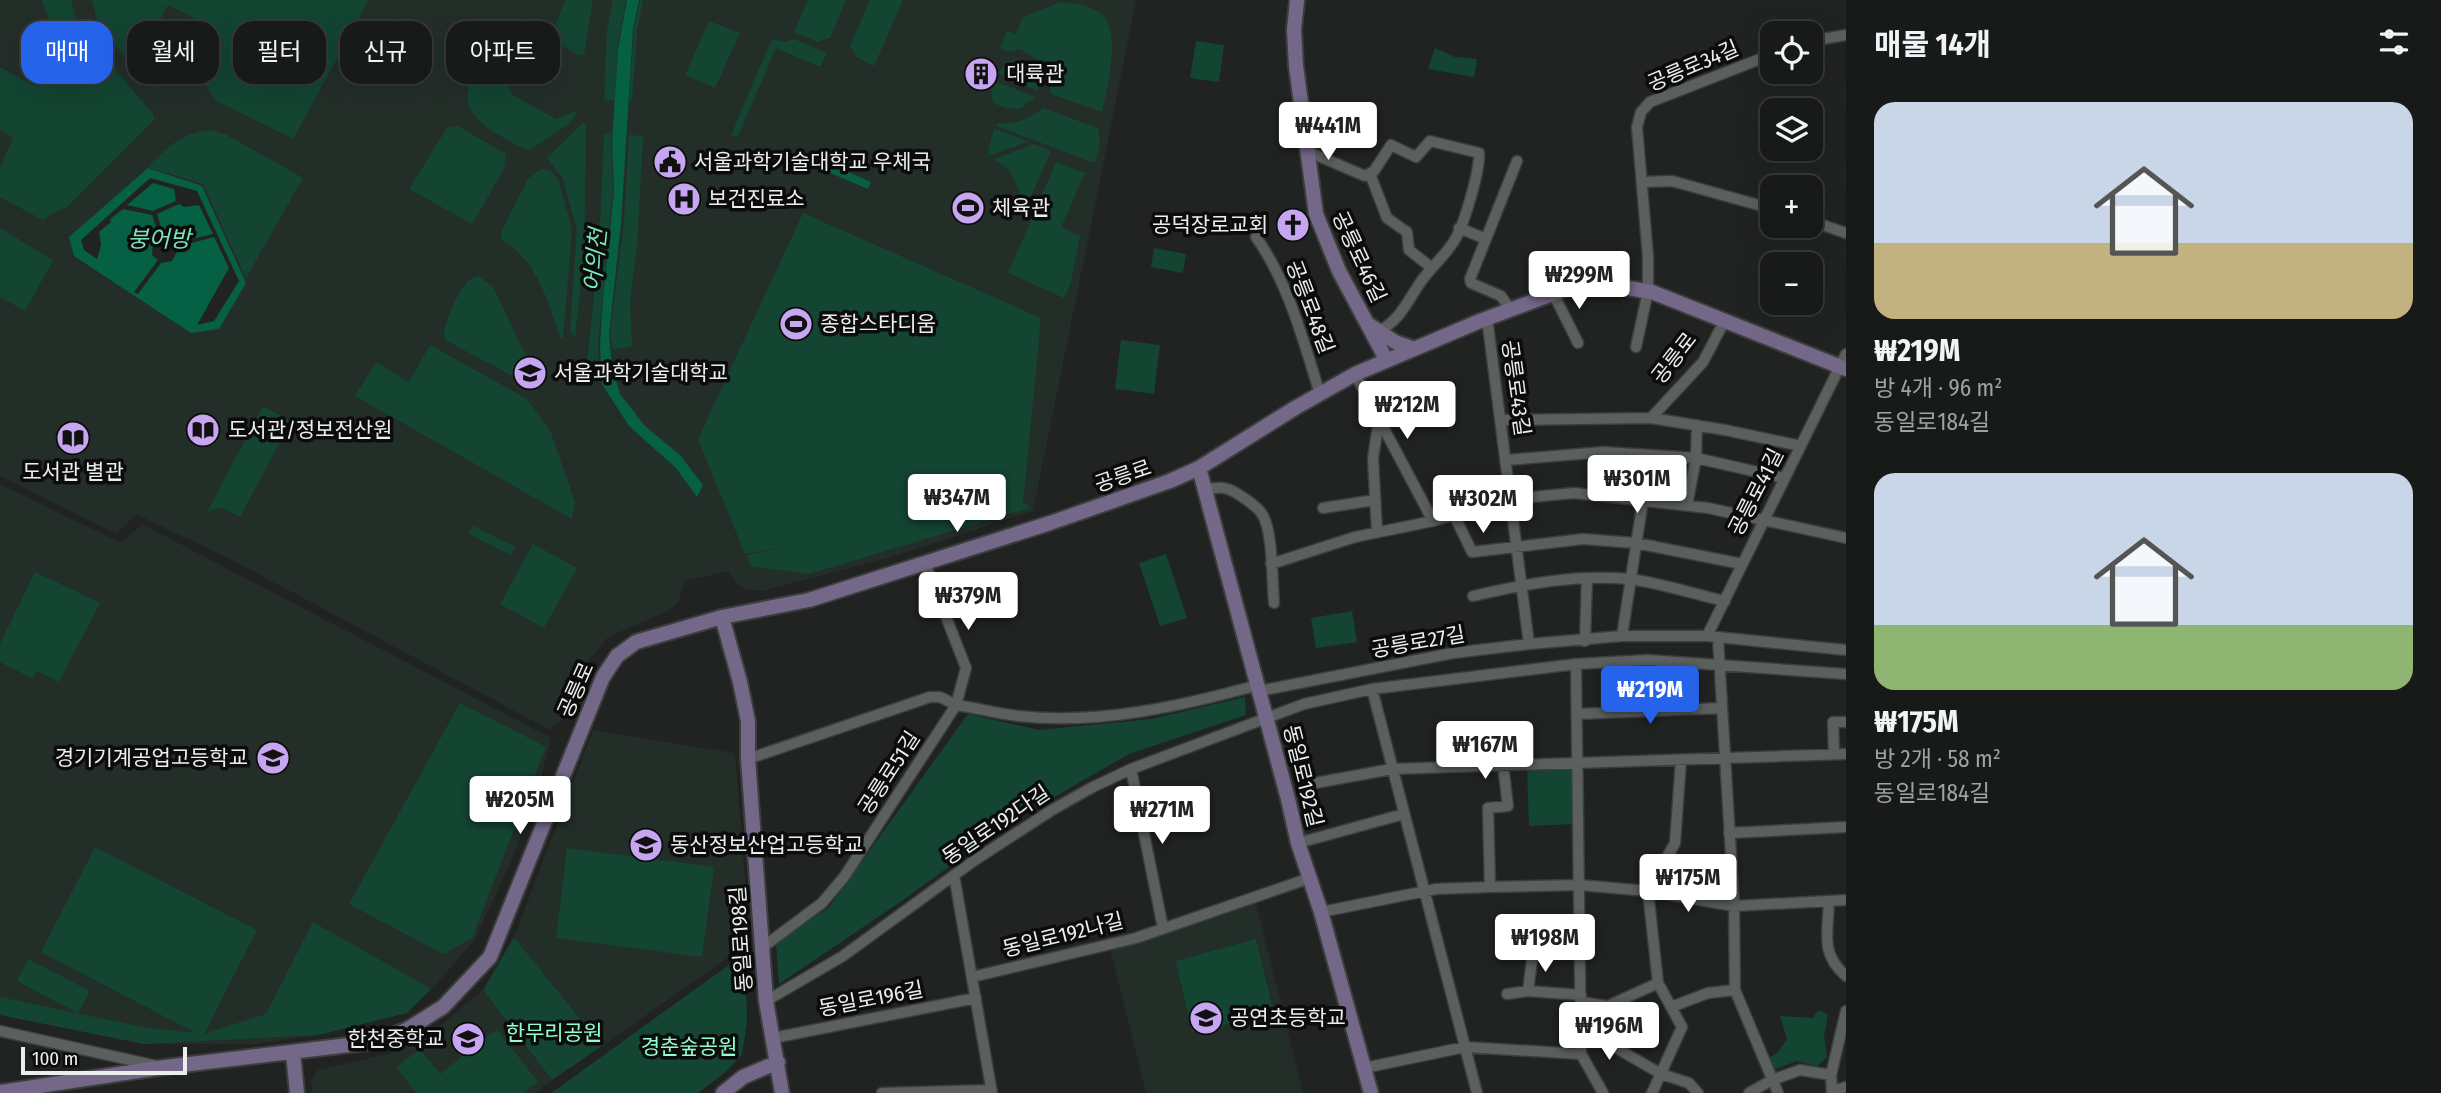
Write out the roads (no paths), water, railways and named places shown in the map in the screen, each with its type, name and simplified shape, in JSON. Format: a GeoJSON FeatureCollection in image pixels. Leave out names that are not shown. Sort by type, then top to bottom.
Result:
{"type":"FeatureCollection","features":[{"type":"Feature","properties":{"kind":"street","name":"공릉로46길"},"geometry":{"type":"LineString","coordinates":[[1297,0],[1294,30],[1296,65],[1316,214],[1339,271],[1386,359]]}},
{"type":"Feature","properties":{"kind":"street"},"geometry":{"type":"LineString","coordinates":[[1823,39],[1846,35]]}},
{"type":"Feature","properties":{"kind":"street","name":"공릉로34길"},"geometry":{"type":"LineString","coordinates":[[1648,291],[1648,257],[1637,127],[1641,112],[1650,102],[1760,59]]}},
{"type":"Feature","properties":{"kind":"street"},"geometry":{"type":"LineString","coordinates":[[1309,152],[1363,175],[1370,174],[1391,145],[1416,157],[1430,141],[1479,153],[1469,199],[1454,241],[1419,285],[1405,310],[1387,327],[1370,325]]}},
{"type":"Feature","properties":{"kind":"street"},"geometry":{"type":"LineString","coordinates":[[1510,309],[1501,296],[1470,281],[1517,161]]}},
{"type":"Feature","properties":{"kind":"street"},"geometry":{"type":"LineString","coordinates":[[1370,174],[1387,218],[1407,232],[1409,250],[1432,268]]}},
{"type":"Feature","properties":{"kind":"street"},"geometry":{"type":"LineString","coordinates":[[1642,182],[1672,181],[1760,205]]}},
{"type":"Feature","properties":{"kind":"street"},"geometry":{"type":"LineString","coordinates":[[1823,225],[1846,233]]}},
{"type":"Feature","properties":{"kind":"street"},"geometry":{"type":"LineString","coordinates":[[1460,228],[1486,239]]}},
{"type":"Feature","properties":{"kind":"street","name":"공릉로48길"},"geometry":{"type":"LineString","coordinates":[[1256,237],[1270,257],[1293,308],[1320,394]]}},
{"type":"Feature","properties":{"kind":"street","name":"공릉로"},"geometry":{"type":"LineString","coordinates":[[0,1091],[357,1045],[389,1037],[421,1023],[457,994],[490,957],[603,677],[621,651],[636,642],[722,617],[810,600],[1050,523],[1170,481],[1199,468],[1320,394],[1386,359],[1510,309],[1592,282],[1648,291],[1844,363]]}},
{"type":"Feature","properties":{"kind":"street","name":"공릉로"},"geometry":{"type":"LineString","coordinates":[[1636,347],[1648,291]]}},
{"type":"Feature","properties":{"kind":"street"},"geometry":{"type":"LineString","coordinates":[[1553,293],[1578,343]]}},
{"type":"Feature","properties":{"kind":"street","name":"공릉로43길"},"geometry":{"type":"LineString","coordinates":[[1487,318],[1529,644]]}},
{"type":"Feature","properties":{"kind":"street","name":"공릉로"},"geometry":{"type":"LineString","coordinates":[[1651,418],[1703,362],[1725,320]]}},
{"type":"Feature","properties":{"kind":"street"},"geometry":{"type":"LineString","coordinates":[[1370,325],[1395,342],[1412,348]]}},
{"type":"Feature","properties":{"kind":"street","name":"공릉로41길"},"geometry":{"type":"LineString","coordinates":[[1707,636],[1844,363]]}},
{"type":"Feature","properties":{"kind":"street"},"geometry":{"type":"LineString","coordinates":[[1355,374],[1433,522]]}},
{"type":"Feature","properties":{"kind":"street"},"geometry":{"type":"LineString","coordinates":[[1501,420],[1651,418],[1801,446]]}},
{"type":"Feature","properties":{"kind":"street"},"geometry":{"type":"LineString","coordinates":[[1377,532],[1373,458],[1379,419]]}},
{"type":"Feature","properties":{"kind":"street"},"geometry":{"type":"LineString","coordinates":[[1686,505],[1696,458],[1697,425]]}},
{"type":"Feature","properties":{"kind":"street"},"geometry":{"type":"LineString","coordinates":[[1506,460],[1604,452],[1696,458],[1784,478]]}},
{"type":"Feature","properties":{"kind":"street","name":"동일로192길"},"geometry":{"type":"LineString","coordinates":[[1199,468],[1289,799],[1298,843],[1321,912],[1371,1093]]}},
{"type":"Feature","properties":{"kind":"street"},"geometry":{"type":"LineString","coordinates":[[1205,490],[1219,487],[1229,489],[1257,508],[1268,526],[1273,603]]}},
{"type":"Feature","properties":{"kind":"street"},"geometry":{"type":"LineString","coordinates":[[1271,564],[1377,532],[1433,522],[1511,499],[1574,493],[1708,508],[1846,538]]}},
{"type":"Feature","properties":{"kind":"street"},"geometry":{"type":"LineString","coordinates":[[1323,508],[1375,500]]}},
{"type":"Feature","properties":{"kind":"street"},"geometry":{"type":"LineString","coordinates":[[1622,636],[1643,500]]}},
{"type":"Feature","properties":{"kind":"street"},"geometry":{"type":"LineString","coordinates":[[1454,515],[1470,551],[1583,539],[1636,543],[1742,564]]}},
{"type":"Feature","properties":{"kind":"street","name":"공릉로51길"},"geometry":{"type":"LineString","coordinates":[[763,947],[822,903],[844,877],[956,705],[966,668],[925,563]]}},
{"type":"Feature","properties":{"kind":"street"},"geometry":{"type":"LineString","coordinates":[[1473,596],[1556,579],[1630,579],[1725,601]]}},
{"type":"Feature","properties":{"kind":"street"},"geometry":{"type":"LineString","coordinates":[[1585,641],[1587,579]]}},
{"type":"Feature","properties":{"kind":"street","name":"동일로198길"},"geometry":{"type":"LineString","coordinates":[[722,617],[748,721],[748,759],[766,1001],[782,1093]]}},
{"type":"Feature","properties":{"kind":"street","name":"공릉로27길"},"geometry":{"type":"LineString","coordinates":[[1258,688],[1453,653],[1622,636],[1707,636],[1846,650]]}},
{"type":"Feature","properties":{"kind":"street"},"geometry":{"type":"LineString","coordinates":[[1718,638],[1734,906],[1735,990],[1778,1093]]}},
{"type":"Feature","properties":{"kind":"street","name":"동일로192다길"},"geometry":{"type":"LineString","coordinates":[[766,1001],[843,956],[954,875],[1052,810],[1131,769],[1304,704],[1372,689],[1576,664],[1648,660],[1846,674]]}},
{"type":"Feature","properties":{"kind":"street"},"geometry":{"type":"LineString","coordinates":[[1576,664],[1581,1054],[1603,1093]]}},
{"type":"Feature","properties":{"kind":"street","name":"공릉로51길"},"geometry":{"type":"LineString","coordinates":[[748,759],[930,696],[940,697],[956,705],[1020,716],[1069,719],[1119,715],[1258,688]]}},
{"type":"Feature","properties":{"kind":"street"},"geometry":{"type":"LineString","coordinates":[[1372,689],[1477,1093]]}},
{"type":"Feature","properties":{"kind":"street"},"geometry":{"type":"LineString","coordinates":[[1577,714],[1722,708]]}},
{"type":"Feature","properties":{"kind":"street"},"geometry":{"type":"LineString","coordinates":[[1834,754],[1833,722],[1846,722]]}},
{"type":"Feature","properties":{"kind":"street"},"geometry":{"type":"LineString","coordinates":[[1304,785],[1392,769],[1846,754]]}},
{"type":"Feature","properties":{"kind":"street"},"geometry":{"type":"LineString","coordinates":[[1652,1093],[1682,1027],[1658,983],[1648,891],[1675,844],[1681,760]]}},
{"type":"Feature","properties":{"kind":"street"},"geometry":{"type":"LineString","coordinates":[[1490,887],[1488,808],[1507,806],[1503,765]]}},
{"type":"Feature","properties":{"kind":"street"},"geometry":{"type":"LineString","coordinates":[[1131,769],[1163,928]]}},
{"type":"Feature","properties":{"kind":"street"},"geometry":{"type":"LineString","coordinates":[[1298,843],[1404,814]]}},
{"type":"Feature","properties":{"kind":"street"},"geometry":{"type":"LineString","coordinates":[[1729,833],[1846,827]]}},
{"type":"Feature","properties":{"kind":"street"},"geometry":{"type":"LineString","coordinates":[[882,1093],[991,1091],[954,875]]}},
{"type":"Feature","properties":{"kind":"street","name":"동일로192나길"},"geometry":{"type":"LineString","coordinates":[[972,977],[1136,938],[1310,878]]}},
{"type":"Feature","properties":{"kind":"street"},"geometry":{"type":"LineString","coordinates":[[1321,912],[1436,889],[1490,887],[1579,886],[1648,891],[1734,906],[1846,900]]}},
{"type":"Feature","properties":{"kind":"street"},"geometry":{"type":"LineString","coordinates":[[1829,901],[1828,954],[1834,966],[1846,976]]}},
{"type":"Feature","properties":{"kind":"street"},"geometry":{"type":"LineString","coordinates":[[1528,991],[1527,953],[1580,951]]}},
{"type":"Feature","properties":{"kind":"street"},"geometry":{"type":"LineString","coordinates":[[1507,994],[1528,991],[1581,998],[1608,1006],[1658,983]]}},
{"type":"Feature","properties":{"kind":"street"},"geometry":{"type":"LineString","coordinates":[[1671,1007],[1708,993],[1735,990]]}},
{"type":"Feature","properties":{"kind":"street","name":"동일로196길"},"geometry":{"type":"LineString","coordinates":[[774,1038],[976,998]]}},
{"type":"Feature","properties":{"kind":"street"},"geometry":{"type":"LineString","coordinates":[[1846,1011],[1831,1075],[1832,1092],[1846,1087]]}},
{"type":"Feature","properties":{"kind":"street"},"geometry":{"type":"LineString","coordinates":[[1581,1018],[1601,1040],[1661,1074],[1689,1083],[1698,1093]]}},
{"type":"Feature","properties":{"kind":"street"},"geometry":{"type":"LineString","coordinates":[[0,1031],[165,1068]]}},
{"type":"Feature","properties":{"kind":"street"},"geometry":{"type":"LineString","coordinates":[[1364,1068],[1465,1047],[1581,1054]]}},
{"type":"Feature","properties":{"kind":"street"},"geometry":{"type":"LineString","coordinates":[[293,1053],[297,1093]]}},
{"type":"Feature","properties":{"kind":"street"},"geometry":{"type":"LineString","coordinates":[[723,1093],[743,1077],[778,1062]]}},
{"type":"Feature","properties":{"kind":"street"},"geometry":{"type":"LineString","coordinates":[[1749,1093],[1772,1080],[1800,1070],[1831,1075]]}},
{"type":"Feature","properties":{"kind":"water"},"geometry":{"type":"Polygon","coordinates":[[[627,0],[639,0],[633,29],[621,224],[609,334],[612,366],[620,394],[645,426],[680,455],[703,485],[697,497],[676,468],[629,426],[602,384],[600,345],[614,190],[612,141],[618,49],[627,0]]]}},
{"type":"Feature","properties":{"kind":"water"},"geometry":{"type":"Polygon","coordinates":[[[819,159],[871,182],[868,189],[816,167],[819,159]]]}},
{"type":"Feature","properties":{"kind":"water","name":"붕어방"},"geometry":{"type":"Polygon","coordinates":[[[148,168],[202,186],[246,283],[219,329],[191,333],[74,256],[69,237],[148,168]]]}},
{"type":"Feature","properties":{"kind":"place","name":"대륙관"},"geometry":{"type":"Point","coordinates":[981,74]}},
{"type":"Feature","properties":{"kind":"place","name":"서울과학기술대학교 우체국"},"geometry":{"type":"Point","coordinates":[670,162]}},
{"type":"Feature","properties":{"kind":"place","name":"보건진료소"},"geometry":{"type":"Point","coordinates":[684,199]}},
{"type":"Feature","properties":{"kind":"place","name":"체육관"},"geometry":{"type":"Point","coordinates":[968,208]}},
{"type":"Feature","properties":{"kind":"place","name":"공덕장로교회"},"geometry":{"type":"Point","coordinates":[1293,225]}},
{"type":"Feature","properties":{"kind":"place","name":"종합스타디움"},"geometry":{"type":"Point","coordinates":[796,324]}},
{"type":"Feature","properties":{"kind":"place","name":"서울과학기술대학교"},"geometry":{"type":"Point","coordinates":[530,373]}},
{"type":"Feature","properties":{"kind":"place","name":"도서관/정보전산원"},"geometry":{"type":"Point","coordinates":[203,430]}},
{"type":"Feature","properties":{"kind":"place","name":"도서관 별관"},"geometry":{"type":"Point","coordinates":[73,438]}},
{"type":"Feature","properties":{"kind":"place","name":"경기기계공업고등학교"},"geometry":{"type":"Point","coordinates":[273,758]}},
{"type":"Feature","properties":{"kind":"place","name":"동산정보산업고등학교"},"geometry":{"type":"Point","coordinates":[646,845]}},
{"type":"Feature","properties":{"kind":"place","name":"공연초등학교"},"geometry":{"type":"Point","coordinates":[1206,1018]}},
{"type":"Feature","properties":{"kind":"place","name":"한천중학교"},"geometry":{"type":"Point","coordinates":[468,1039]}},
{"type":"Feature","properties":{"kind":"water label","name":"어의천"},"geometry":{"type":"Point","coordinates":[595,260]}},
{"type":"Feature","properties":{"kind":"park label","name":"한무리공원"},"geometry":{"type":"Point","coordinates":[554,1033]}},
{"type":"Feature","properties":{"kind":"park label","name":"경춘숲공원"},"geometry":{"type":"Point","coordinates":[689,1047]}}]}
